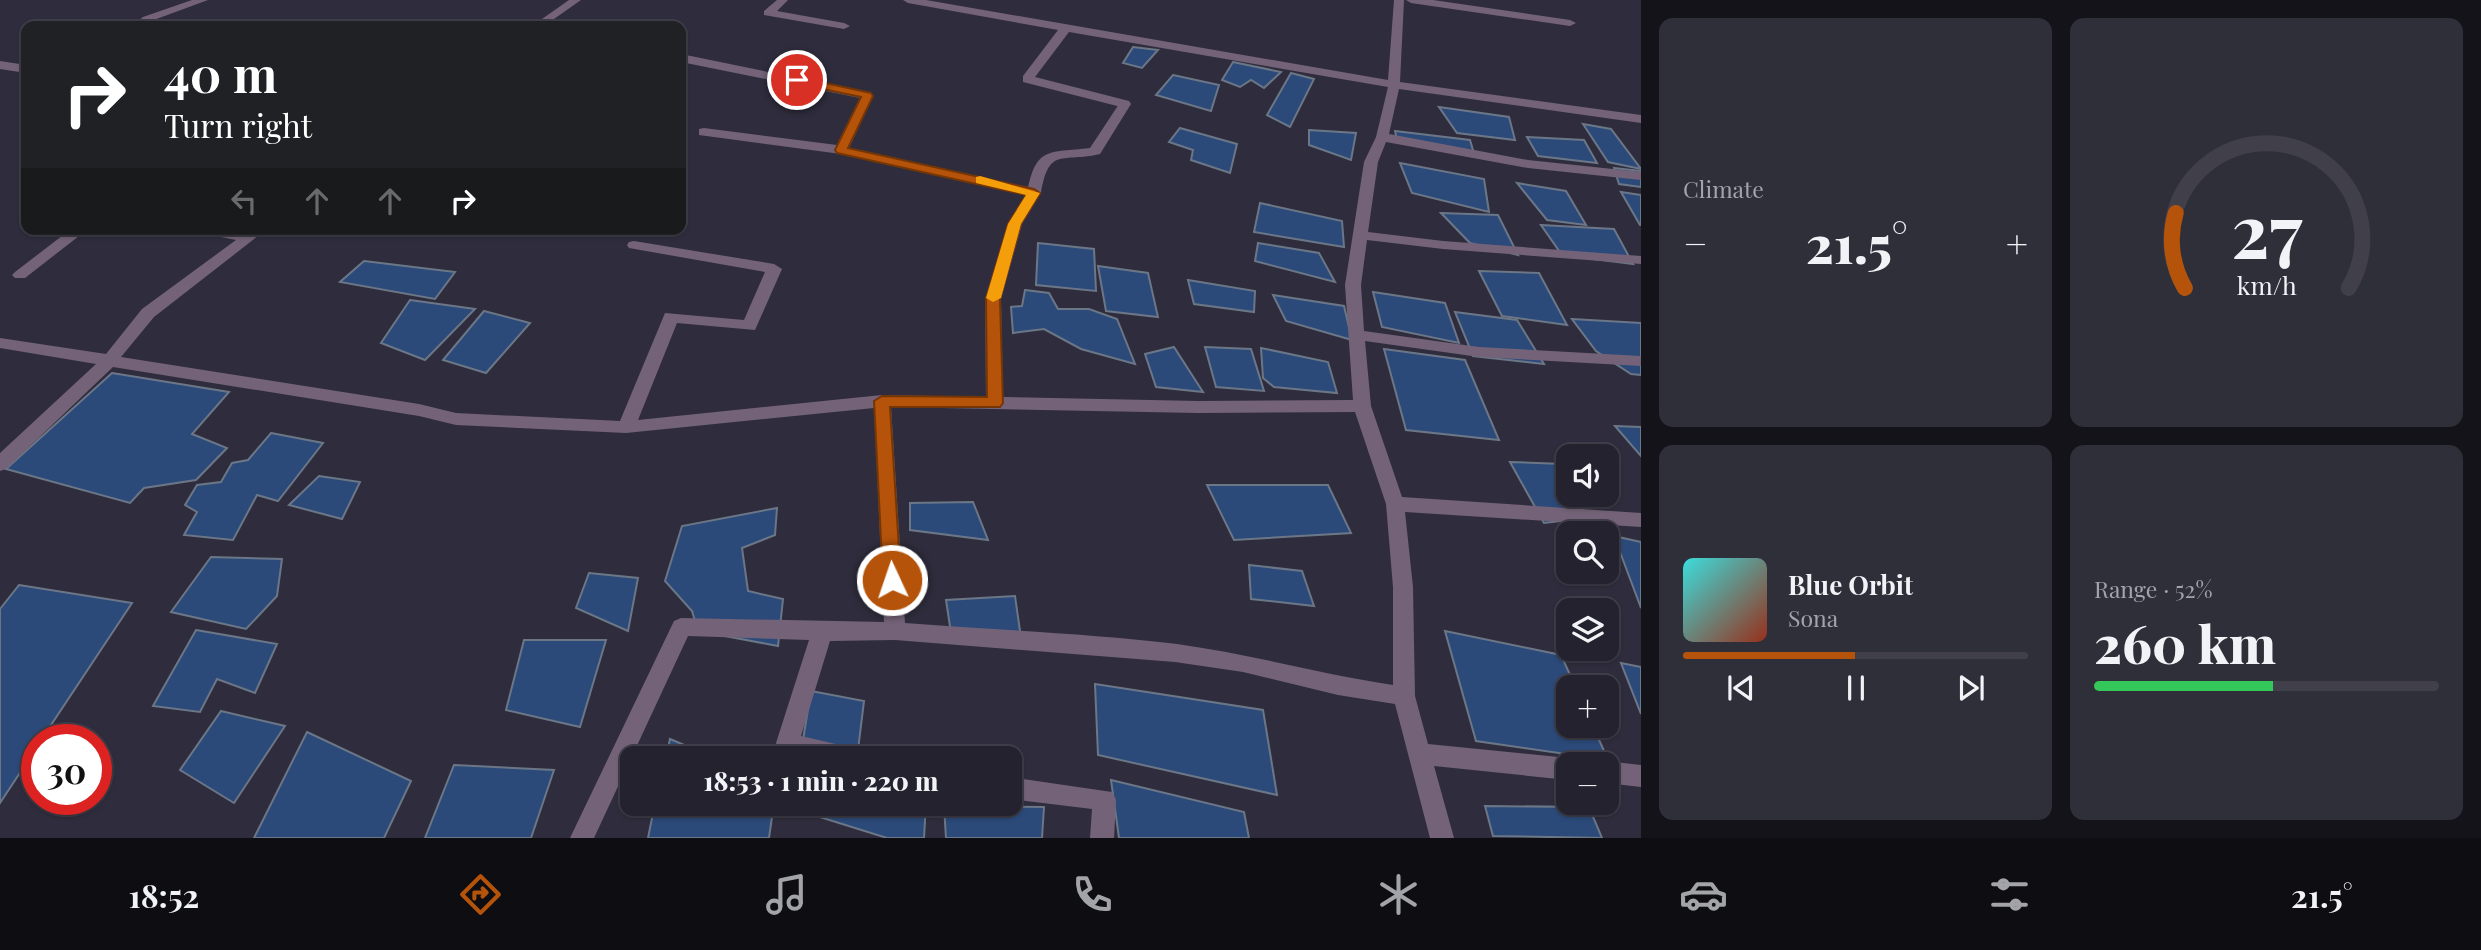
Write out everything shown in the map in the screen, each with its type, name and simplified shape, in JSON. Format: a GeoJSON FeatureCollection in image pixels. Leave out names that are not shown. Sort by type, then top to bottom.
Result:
{"type":"FeatureCollection","features":[{"type":"Feature","properties":{"kind":"street"},"geometry":{"type":"LineString","coordinates":[[144,21],[203,0]]}},
{"type":"Feature","properties":{"kind":"street"},"geometry":{"type":"LineString","coordinates":[[544,21],[576,0]]}},
{"type":"Feature","properties":{"kind":"street"},"geometry":{"type":"LineString","coordinates":[[783,0],[768,13],[844,26]]}},
{"type":"Feature","properties":{"kind":"street"},"geometry":{"type":"LineString","coordinates":[[908,0],[1067,27],[1227,59],[1394,86],[1641,119]]}},
{"type":"Feature","properties":{"kind":"street"},"geometry":{"type":"LineString","coordinates":[[1399,0],[1394,86],[1382,137],[1371,162],[1353,285],[1362,406],[1395,504],[1403,587],[1404,696],[1441,838]]}},
{"type":"Feature","properties":{"kind":"street"},"geometry":{"type":"LineString","coordinates":[[1410,0],[1570,23]]}},
{"type":"Feature","properties":{"kind":"street"},"geometry":{"type":"LineString","coordinates":[[995,403],[993,299],[1015,224],[1034,193],[1040,165],[1059,155],[1095,151],[1125,104],[1027,79],[1067,27]]}},
{"type":"Feature","properties":{"kind":"street"},"geometry":{"type":"LineString","coordinates":[[686,59],[867,96],[841,150]]}},
{"type":"Feature","properties":{"kind":"street"},"geometry":{"type":"LineString","coordinates":[[0,65],[21,68]]}},
{"type":"Feature","properties":{"kind":"street"},"geometry":{"type":"LineString","coordinates":[[704,132],[841,150],[1034,193]]}},
{"type":"Feature","properties":{"kind":"street"},"geometry":{"type":"LineString","coordinates":[[1382,137],[1528,164],[1641,176]]}},
{"type":"Feature","properties":{"kind":"street"},"geometry":{"type":"LineString","coordinates":[[20,275],[74,235]]}},
{"type":"Feature","properties":{"kind":"street"},"geometry":{"type":"LineString","coordinates":[[0,464],[110,360],[148,313],[253,235]]}},
{"type":"Feature","properties":{"kind":"street"},"geometry":{"type":"LineString","coordinates":[[1360,235],[1443,245],[1641,260]]}},
{"type":"Feature","properties":{"kind":"street"},"geometry":{"type":"LineString","coordinates":[[626,427],[671,317],[748,326],[774,269],[634,245]]}},
{"type":"Feature","properties":{"kind":"street"},"geometry":{"type":"LineString","coordinates":[[1356,335],[1479,352],[1641,360]]}},
{"type":"Feature","properties":{"kind":"street"},"geometry":{"type":"LineString","coordinates":[[0,343],[419,410],[456,419],[626,427],[882,401],[1198,407],[1362,406]]}},
{"type":"Feature","properties":{"kind":"street"},"geometry":{"type":"LineString","coordinates":[[882,401],[895,631]]}},
{"type":"Feature","properties":{"kind":"street"},"geometry":{"type":"LineString","coordinates":[[1395,504],[1641,520]]}},
{"type":"Feature","properties":{"kind":"street"},"geometry":{"type":"LineString","coordinates":[[582,838],[681,627],[822,632],[895,631],[1175,653],[1242,663],[1338,686],[1404,696]]}},
{"type":"Feature","properties":{"kind":"street"},"geometry":{"type":"LineString","coordinates":[[800,746],[787,743],[822,632]]}},
{"type":"Feature","properties":{"kind":"street"},"geometry":{"type":"LineString","coordinates":[[1421,754],[1556,768]]}},
{"type":"Feature","properties":{"kind":"street"},"geometry":{"type":"LineString","coordinates":[[1619,773],[1641,776]]}},
{"type":"Feature","properties":{"kind":"street"},"geometry":{"type":"LineString","coordinates":[[1022,790],[1104,800],[1102,838]]}},
{"type":"Feature","properties":{"kind":"building"},"geometry":{"type":"Polygon","coordinates":[[[1133,47],[1158,50],[1142,68],[1123,63],[1133,47]]]}},
{"type":"Feature","properties":{"kind":"building"},"geometry":{"type":"Polygon","coordinates":[[[1233,62],[1281,72],[1264,88],[1251,80],[1240,87],[1222,80],[1233,62]]]}},
{"type":"Feature","properties":{"kind":"building"},"geometry":{"type":"Polygon","coordinates":[[[1291,73],[1314,79],[1290,127],[1267,115],[1291,73]]]}},
{"type":"Feature","properties":{"kind":"building"},"geometry":{"type":"Polygon","coordinates":[[[1173,75],[1219,85],[1211,111],[1156,95],[1173,75]]]}},
{"type":"Feature","properties":{"kind":"building"},"geometry":{"type":"Polygon","coordinates":[[[1439,107],[1509,117],[1515,140],[1457,133],[1439,107]]]}},
{"type":"Feature","properties":{"kind":"building"},"geometry":{"type":"Polygon","coordinates":[[[1583,124],[1611,129],[1641,169],[1608,162],[1583,124]]]}},
{"type":"Feature","properties":{"kind":"building"},"geometry":{"type":"Polygon","coordinates":[[[1180,128],[1237,144],[1230,173],[1191,160],[1193,150],[1169,142],[1180,128]]]}},
{"type":"Feature","properties":{"kind":"building"},"geometry":{"type":"Polygon","coordinates":[[[1309,130],[1356,133],[1351,160],[1309,145],[1309,130]]]}},
{"type":"Feature","properties":{"kind":"building"},"geometry":{"type":"Polygon","coordinates":[[[1395,131],[1470,140],[1475,157],[1397,141],[1395,131]]]}},
{"type":"Feature","properties":{"kind":"building"},"geometry":{"type":"Polygon","coordinates":[[[1527,137],[1584,140],[1597,163],[1538,156],[1527,137]]]}},
{"type":"Feature","properties":{"kind":"building"},"geometry":{"type":"Polygon","coordinates":[[[1400,163],[1484,179],[1489,212],[1412,193],[1400,163]]]}},
{"type":"Feature","properties":{"kind":"building"},"geometry":{"type":"Polygon","coordinates":[[[1614,168],[1641,171],[1641,187],[1619,184],[1614,168]]]}},
{"type":"Feature","properties":{"kind":"building"},"geometry":{"type":"Polygon","coordinates":[[[1517,183],[1566,191],[1586,225],[1547,220],[1517,183]]]}},
{"type":"Feature","properties":{"kind":"building"},"geometry":{"type":"Polygon","coordinates":[[[1621,192],[1641,195],[1641,225],[1640,225],[1621,192]]]}},
{"type":"Feature","properties":{"kind":"building"},"geometry":{"type":"Polygon","coordinates":[[[1260,203],[1342,221],[1344,247],[1254,232],[1260,203]]]}},
{"type":"Feature","properties":{"kind":"building"},"geometry":{"type":"Polygon","coordinates":[[[1441,213],[1498,215],[1518,255],[1470,243],[1441,213]]]}},
{"type":"Feature","properties":{"kind":"building"},"geometry":{"type":"Polygon","coordinates":[[[1541,225],[1614,229],[1633,264],[1562,255],[1541,225]]]}},
{"type":"Feature","properties":{"kind":"building"},"geometry":{"type":"Polygon","coordinates":[[[1038,243],[1094,249],[1096,291],[1036,285],[1038,243]]]}},
{"type":"Feature","properties":{"kind":"building"},"geometry":{"type":"Polygon","coordinates":[[[1258,243],[1319,253],[1335,282],[1255,261],[1258,243]]]}},
{"type":"Feature","properties":{"kind":"building"},"geometry":{"type":"Polygon","coordinates":[[[364,261],[455,272],[435,299],[340,282],[364,261]]]}},
{"type":"Feature","properties":{"kind":"building"},"geometry":{"type":"Polygon","coordinates":[[[1098,266],[1148,273],[1158,317],[1106,311],[1098,266]]]}},
{"type":"Feature","properties":{"kind":"building"},"geometry":{"type":"Polygon","coordinates":[[[1479,271],[1539,273],[1567,325],[1502,316],[1479,271]]]}},
{"type":"Feature","properties":{"kind":"building"},"geometry":{"type":"Polygon","coordinates":[[[1188,280],[1255,291],[1254,312],[1194,304],[1188,280]]]}},
{"type":"Feature","properties":{"kind":"building"},"geometry":{"type":"Polygon","coordinates":[[[1025,290],[1049,293],[1058,309],[1089,309],[1117,319],[1135,364],[1081,349],[1044,329],[1013,333],[1011,307],[1022,306],[1025,290]]]}},
{"type":"Feature","properties":{"kind":"building"},"geometry":{"type":"Polygon","coordinates":[[[1373,292],[1445,303],[1459,343],[1382,327],[1373,292]]]}},
{"type":"Feature","properties":{"kind":"building"},"geometry":{"type":"Polygon","coordinates":[[[1273,295],[1344,306],[1352,340],[1286,321],[1273,295]]]}},
{"type":"Feature","properties":{"kind":"building"},"geometry":{"type":"Polygon","coordinates":[[[410,300],[475,309],[425,360],[381,343],[410,300]]]}},
{"type":"Feature","properties":{"kind":"building"},"geometry":{"type":"Polygon","coordinates":[[[484,311],[530,323],[486,373],[443,360],[484,311]]]}},
{"type":"Feature","properties":{"kind":"building"},"geometry":{"type":"Polygon","coordinates":[[[1455,312],[1517,320],[1544,364],[1473,356],[1455,312]]]}},
{"type":"Feature","properties":{"kind":"building"},"geometry":{"type":"Polygon","coordinates":[[[1572,319],[1641,323],[1641,375],[1631,374],[1596,351],[1572,319]]]}},
{"type":"Feature","properties":{"kind":"building"},"geometry":{"type":"Polygon","coordinates":[[[1174,347],[1203,392],[1156,387],[1145,354],[1174,347]]]}},
{"type":"Feature","properties":{"kind":"building"},"geometry":{"type":"Polygon","coordinates":[[[1205,347],[1251,349],[1264,391],[1216,387],[1205,347]]]}},
{"type":"Feature","properties":{"kind":"building"},"geometry":{"type":"Polygon","coordinates":[[[1261,348],[1328,362],[1337,393],[1274,387],[1263,378],[1261,348]]]}},
{"type":"Feature","properties":{"kind":"building"},"geometry":{"type":"Polygon","coordinates":[[[1384,349],[1465,360],[1499,440],[1406,430],[1384,349]]]}},
{"type":"Feature","properties":{"kind":"building"},"geometry":{"type":"Polygon","coordinates":[[[112,373],[229,392],[192,434],[227,448],[196,480],[144,488],[130,503],[6,469],[112,373]]]}},
{"type":"Feature","properties":{"kind":"building"},"geometry":{"type":"Polygon","coordinates":[[[1615,426],[1641,427],[1641,456],[1615,426]]]}},
{"type":"Feature","properties":{"kind":"building"},"geometry":{"type":"Polygon","coordinates":[[[271,433],[323,443],[278,501],[257,495],[233,540],[184,535],[197,512],[185,505],[197,485],[221,482],[232,463],[248,460],[271,433]]]}},
{"type":"Feature","properties":{"kind":"building"},"geometry":{"type":"Polygon","coordinates":[[[1510,462],[1556,464],[1556,507],[1582,507],[1587,518],[1544,523],[1510,462]]]}},
{"type":"Feature","properties":{"kind":"building"},"geometry":{"type":"Polygon","coordinates":[[[319,476],[360,482],[342,519],[289,505],[319,476]]]}},
{"type":"Feature","properties":{"kind":"building"},"geometry":{"type":"Polygon","coordinates":[[[1207,485],[1328,485],[1351,533],[1234,540],[1207,485]]]}},
{"type":"Feature","properties":{"kind":"building"},"geometry":{"type":"Polygon","coordinates":[[[973,502],[988,540],[910,530],[910,503],[973,502]]]}},
{"type":"Feature","properties":{"kind":"building"},"geometry":{"type":"Polygon","coordinates":[[[777,508],[775,535],[742,548],[748,591],[783,599],[778,646],[698,631],[692,611],[665,581],[682,526],[777,508]]]}},
{"type":"Feature","properties":{"kind":"building"},"geometry":{"type":"Polygon","coordinates":[[[1619,537],[1641,542],[1641,608],[1619,549],[1619,537]]]}},
{"type":"Feature","properties":{"kind":"building"},"geometry":{"type":"Polygon","coordinates":[[[211,557],[282,559],[277,596],[246,629],[171,612],[211,557]]]}},
{"type":"Feature","properties":{"kind":"building"},"geometry":{"type":"Polygon","coordinates":[[[1249,565],[1302,571],[1314,606],[1251,599],[1249,565]]]}},
{"type":"Feature","properties":{"kind":"building"},"geometry":{"type":"Polygon","coordinates":[[[589,573],[638,578],[628,631],[576,608],[589,573]]]}},
{"type":"Feature","properties":{"kind":"building"},"geometry":{"type":"Polygon","coordinates":[[[19,585],[132,603],[52,724],[21,724],[21,771],[0,803],[0,609],[19,585]]]}},
{"type":"Feature","properties":{"kind":"building"},"geometry":{"type":"Polygon","coordinates":[[[1015,596],[1021,638],[951,633],[946,600],[1015,596]]]}},
{"type":"Feature","properties":{"kind":"building"},"geometry":{"type":"Polygon","coordinates":[[[196,630],[277,644],[255,693],[217,679],[200,712],[153,706],[196,630]]]}},
{"type":"Feature","properties":{"kind":"building"},"geometry":{"type":"Polygon","coordinates":[[[1445,631],[1556,654],[1556,661],[1564,661],[1570,675],[1556,675],[1556,738],[1598,738],[1604,752],[1556,753],[1476,741],[1445,631]]]}},
{"type":"Feature","properties":{"kind":"building"},"geometry":{"type":"Polygon","coordinates":[[[524,640],[606,640],[580,727],[506,710],[524,640]]]}},
{"type":"Feature","properties":{"kind":"building"},"geometry":{"type":"Polygon","coordinates":[[[1621,663],[1641,667],[1641,714],[1621,663]]]}},
{"type":"Feature","properties":{"kind":"building"},"geometry":{"type":"Polygon","coordinates":[[[1095,684],[1263,710],[1277,795],[1098,755],[1095,684]]]}},
{"type":"Feature","properties":{"kind":"building"},"geometry":{"type":"Polygon","coordinates":[[[811,691],[864,701],[858,746],[802,746],[811,691]]]}},
{"type":"Feature","properties":{"kind":"building"},"geometry":{"type":"Polygon","coordinates":[[[221,711],[285,726],[234,803],[180,770],[221,711]]]}},
{"type":"Feature","properties":{"kind":"building"},"geometry":{"type":"Polygon","coordinates":[[[307,732],[411,781],[384,838],[254,838],[307,732]]]}},
{"type":"Feature","properties":{"kind":"building"},"geometry":{"type":"Polygon","coordinates":[[[670,739],[687,746],[669,746],[670,739]]]}},
{"type":"Feature","properties":{"kind":"building"},"geometry":{"type":"Polygon","coordinates":[[[454,765],[554,770],[531,838],[425,838],[454,765]]]}},
{"type":"Feature","properties":{"kind":"building"},"geometry":{"type":"Polygon","coordinates":[[[1111,780],[1244,812],[1249,838],[1119,838],[1111,780]]]}},
{"type":"Feature","properties":{"kind":"building"},"geometry":{"type":"Polygon","coordinates":[[[1485,806],[1556,807],[1556,815],[1592,815],[1602,838],[1493,836],[1485,806]]]}},
{"type":"Feature","properties":{"kind":"building"},"geometry":{"type":"Polygon","coordinates":[[[1022,807],[1044,807],[1042,838],[946,838],[945,816],[1022,816],[1022,807]]]}},
{"type":"Feature","properties":{"kind":"building"},"geometry":{"type":"Polygon","coordinates":[[[652,816],[772,816],[769,838],[648,838],[652,816]]]}},
{"type":"Feature","properties":{"kind":"building"},"geometry":{"type":"Polygon","coordinates":[[[817,816],[925,816],[924,838],[887,838],[817,816]]]}},
{"type":"Feature","properties":{"kind":"slow traffic"},"geometry":{"type":"LineString","coordinates":[[980,180],[1034,193],[1015,224],[993,298]]}},
{"type":"Feature","properties":{"kind":"route"},"geometry":{"type":"LineString","coordinates":[[797,80],[867,96],[841,150],[905,162],[1034,193],[1015,224],[993,299],[995,403],[882,401],[892,580]]}}]}
